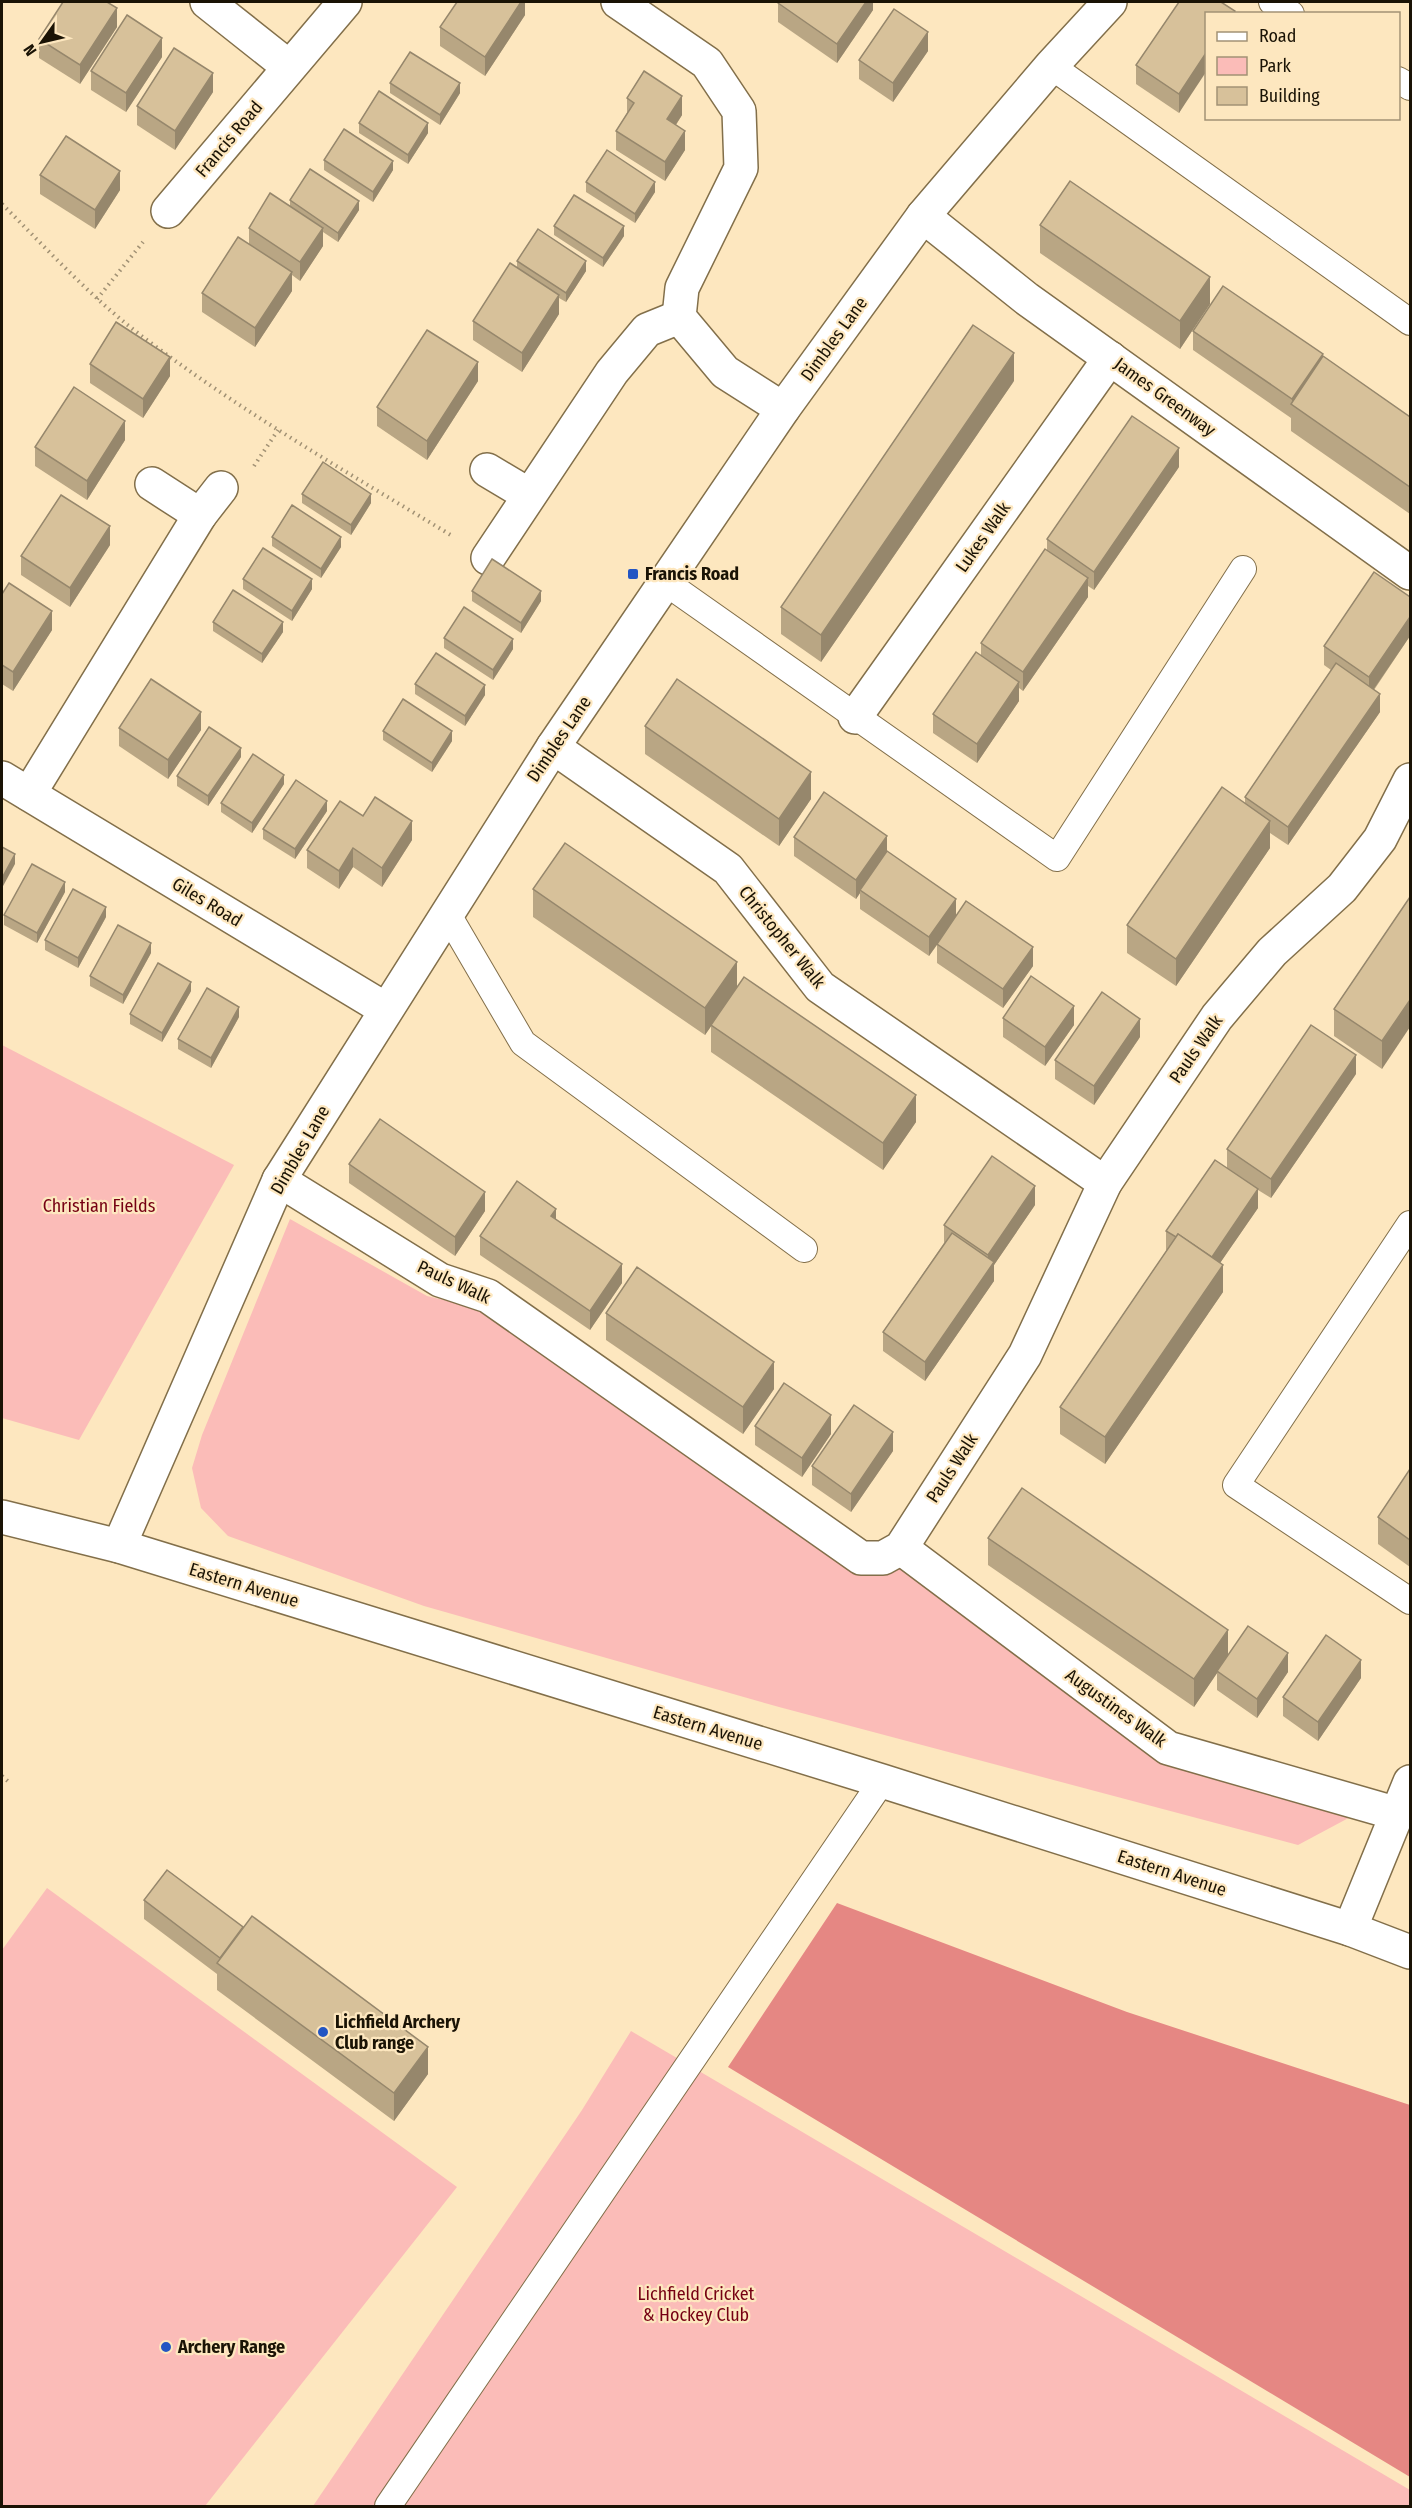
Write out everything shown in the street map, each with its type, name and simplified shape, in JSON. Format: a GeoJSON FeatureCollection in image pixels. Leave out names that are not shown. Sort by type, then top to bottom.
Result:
{"type":"FeatureCollection","features":[{"type":"Feature","properties":{"kind":"main road"},"geometry":{"type":"LineString","coordinates":[[207,2],[289,67]]}},
{"type":"Feature","properties":{"kind":"main road","name":"Francis Road"},"geometry":{"type":"LineString","coordinates":[[168,211],[345,2]]}},
{"type":"Feature","properties":{"kind":"main road"},"geometry":{"type":"LineString","coordinates":[[618,2],[707,63],[739,111],[741,168],[682,288],[679,317],[725,372],[783,409]]}},
{"type":"Feature","properties":{"kind":"main road","name":"Dimbles Lane"},"geometry":{"type":"LineString","coordinates":[[119,1546],[279,1180],[385,1009],[553,747],[783,409],[923,216],[1110,2]]}},
{"type":"Feature","properties":{"kind":"main road","name":"James Greenway"},"geometry":{"type":"LineString","coordinates":[[923,216],[1027,299],[1410,573]]}},
{"type":"Feature","properties":{"kind":"main road"},"geometry":{"type":"LineString","coordinates":[[488,558],[612,372],[646,330],[679,317]]}},
{"type":"Feature","properties":{"kind":"main road","name":"Lukes Walk"},"geometry":{"type":"LineString","coordinates":[[855,717],[1110,358]]}},
{"type":"Feature","properties":{"kind":"main road"},"geometry":{"type":"LineString","coordinates":[[488,470],[529,495]]}},
{"type":"Feature","properties":{"kind":"main road"},"geometry":{"type":"LineString","coordinates":[[152,484],[200,515]]}},
{"type":"Feature","properties":{"kind":"main road","name":"Giles Road"},"geometry":{"type":"LineString","coordinates":[[221,488],[200,515],[15,786],[385,1009]]}},
{"type":"Feature","properties":{"kind":"main road","name":"Christopher Walk"},"geometry":{"type":"LineString","coordinates":[[553,747],[728,869],[820,987],[1105,1182]]}},
{"type":"Feature","properties":{"kind":"main road","name":"Pauls Walk"},"geometry":{"type":"LineString","coordinates":[[279,1180],[440,1280],[488,1296],[861,1558],[883,1558],[901,1548],[1025,1354],[1105,1182],[1217,1017],[1272,952],[1342,888],[1380,839],[1410,780]]}},
{"type":"Feature","properties":{"kind":"main road","name":"Eastern Avenue"},"geometry":{"type":"LineString","coordinates":[[2,1517],[119,1546],[882,1781],[1350,1929],[1410,1952]]}},
{"type":"Feature","properties":{"kind":"main road","name":"Augustines Walk"},"geometry":{"type":"LineString","coordinates":[[901,1548],[1168,1748],[1398,1814]]}},
{"type":"Feature","properties":{"kind":"main road"},"geometry":{"type":"LineString","coordinates":[[1350,1929],[1410,1782]]}},
{"type":"Feature","properties":{"kind":"lane"},"geometry":{"type":"LineString","coordinates":[[1272,2],[1288,12]]}},
{"type":"Feature","properties":{"kind":"lane"},"geometry":{"type":"LineString","coordinates":[[1052,66],[1410,322]]}},
{"type":"Feature","properties":{"kind":"lane"},"geometry":{"type":"LineString","coordinates":[[665,582],[1057,858],[1243,569]]}},
{"type":"Feature","properties":{"kind":"lane"},"geometry":{"type":"LineString","coordinates":[[447,913],[523,1043],[804,1249]]}},
{"type":"Feature","properties":{"kind":"lane"},"geometry":{"type":"LineString","coordinates":[[1410,1224],[1236,1485],[1410,1601]]}},
{"type":"Feature","properties":{"kind":"lane"},"geometry":{"type":"LineString","coordinates":[[388,2506],[882,1781]]}},
{"type":"Feature","properties":{"kind":"path"},"geometry":{"type":"LineString","coordinates":[[2,204],[97,299],[151,343],[278,429],[488,558]]}},
{"type":"Feature","properties":{"kind":"path"},"geometry":{"type":"LineString","coordinates":[[97,299],[168,211]]}},
{"type":"Feature","properties":{"kind":"path"},"geometry":{"type":"LineString","coordinates":[[2,1776],[10,1783]]}},
{"type":"Feature","properties":{"kind":"green space","name":"Christian Fields"},"geometry":{"type":"Polygon","coordinates":[[[2,1045],[234,1165],[79,1440],[2,1418],[2,1045]]]}},
{"type":"Feature","properties":{"kind":"green space"},"geometry":{"type":"Polygon","coordinates":[[[290,1219],[427,1296],[486,1310],[856,1571],[904,1563],[1153,1757],[1356,1814],[1298,1845],[779,1707],[424,1606],[228,1536],[201,1508],[192,1468],[202,1435],[290,1219]]]}},
{"type":"Feature","properties":{"kind":"green space","name":"Archery Range"},"geometry":{"type":"Polygon","coordinates":[[[47,1888],[457,2187],[205,2506],[2,2506],[2,1950],[47,1888]]]}},
{"type":"Feature","properties":{"kind":"green space","name":"Lichfield Cricket & Hockey Club"},"geometry":{"type":"Polygon","coordinates":[[[631,2031],[1410,2490],[1410,2506],[313,2506],[582,2110],[631,2031]]]}},
{"type":"Feature","properties":{"kind":"shaded area"},"geometry":{"type":"Polygon","coordinates":[[[837,1903],[1127,2012],[1410,2105],[1410,2477],[728,2067],[837,1903]]]}},
{"type":"Feature","properties":{"kind":"building"},"geometry":{"type":"Polygon","coordinates":[[[63,2],[107,2],[117,8],[80,65],[39,39],[63,2]]]}},
{"type":"Feature","properties":{"kind":"building"},"geometry":{"type":"Polygon","coordinates":[[[457,2],[521,2],[485,57],[440,27],[457,2]]]}},
{"type":"Feature","properties":{"kind":"building"},"geometry":{"type":"Polygon","coordinates":[[[779,2],[866,2],[837,44],[779,2]]]}},
{"type":"Feature","properties":{"kind":"building"},"geometry":{"type":"Polygon","coordinates":[[[1179,2],[1221,2],[1235,11],[1205,12],[1205,55],[1179,94],[1136,65],[1179,2]]]}},
{"type":"Feature","properties":{"kind":"building"},"geometry":{"type":"Polygon","coordinates":[[[894,9],[928,32],[893,83],[859,60],[894,9]]]}},
{"type":"Feature","properties":{"kind":"building"},"geometry":{"type":"Polygon","coordinates":[[[127,15],[162,38],[126,93],[91,71],[127,15]]]}},
{"type":"Feature","properties":{"kind":"building"},"geometry":{"type":"Polygon","coordinates":[[[174,48],[213,73],[175,131],[137,106],[174,48]]]}},
{"type":"Feature","properties":{"kind":"building"},"geometry":{"type":"Polygon","coordinates":[[[410,52],[460,83],[440,115],[390,83],[410,52]]]}},
{"type":"Feature","properties":{"kind":"building"},"geometry":{"type":"Polygon","coordinates":[[[644,71],[682,96],[667,119],[685,131],[665,162],[616,131],[634,103],[627,98],[644,71]]]}},
{"type":"Feature","properties":{"kind":"building"},"geometry":{"type":"Polygon","coordinates":[[[379,91],[428,123],[408,155],[359,123],[379,91]]]}},
{"type":"Feature","properties":{"kind":"building"},"geometry":{"type":"Polygon","coordinates":[[[344,129],[393,161],[373,192],[324,160],[344,129]]]}},
{"type":"Feature","properties":{"kind":"building"},"geometry":{"type":"Polygon","coordinates":[[[66,136],[120,171],[95,210],[40,175],[66,136]]]}},
{"type":"Feature","properties":{"kind":"building"},"geometry":{"type":"Polygon","coordinates":[[[607,150],[655,182],[635,214],[586,182],[607,150]]]}},
{"type":"Feature","properties":{"kind":"building"},"geometry":{"type":"Polygon","coordinates":[[[310,169],[359,201],[338,233],[290,200],[310,169]]]}},
{"type":"Feature","properties":{"kind":"building"},"geometry":{"type":"Polygon","coordinates":[[[1070,181],[1210,277],[1180,321],[1040,225],[1070,181]]]}},
{"type":"Feature","properties":{"kind":"building"},"geometry":{"type":"Polygon","coordinates":[[[270,193],[323,228],[300,262],[249,228],[270,193]]]}},
{"type":"Feature","properties":{"kind":"building"},"geometry":{"type":"Polygon","coordinates":[[[574,195],[624,226],[603,258],[554,226],[574,195]]]}},
{"type":"Feature","properties":{"kind":"building"},"geometry":{"type":"Polygon","coordinates":[[[538,229],[586,261],[566,293],[517,261],[538,229]]]}},
{"type":"Feature","properties":{"kind":"building"},"geometry":{"type":"Polygon","coordinates":[[[238,237],[292,272],[255,328],[202,293],[238,237]]]}},
{"type":"Feature","properties":{"kind":"building"},"geometry":{"type":"Polygon","coordinates":[[[510,263],[559,295],[522,353],[473,321],[510,263]]]}},
{"type":"Feature","properties":{"kind":"building"},"geometry":{"type":"Polygon","coordinates":[[[1223,286],[1323,354],[1292,399],[1193,331],[1223,286]]]}},
{"type":"Feature","properties":{"kind":"building"},"geometry":{"type":"Polygon","coordinates":[[[116,322],[170,357],[143,399],[90,364],[116,322]]]}},
{"type":"Feature","properties":{"kind":"building"},"geometry":{"type":"Polygon","coordinates":[[[973,325],[1014,353],[821,635],[781,607],[973,325]]]}},
{"type":"Feature","properties":{"kind":"building"},"geometry":{"type":"Polygon","coordinates":[[[427,330],[478,362],[427,441],[377,407],[427,330]]]}},
{"type":"Feature","properties":{"kind":"building"},"geometry":{"type":"Polygon","coordinates":[[[1323,356],[1410,417],[1410,487],[1291,404],[1323,356]]]}},
{"type":"Feature","properties":{"kind":"building"},"geometry":{"type":"Polygon","coordinates":[[[74,387],[125,421],[87,481],[35,447],[74,387]]]}},
{"type":"Feature","properties":{"kind":"building"},"geometry":{"type":"Polygon","coordinates":[[[1132,416],[1179,448],[1094,572],[1047,539],[1132,416]]]}},
{"type":"Feature","properties":{"kind":"building"},"geometry":{"type":"Polygon","coordinates":[[[323,462],[371,494],[351,525],[302,494],[323,462]]]}},
{"type":"Feature","properties":{"kind":"building"},"geometry":{"type":"Polygon","coordinates":[[[61,495],[110,526],[70,588],[21,556],[61,495]]]}},
{"type":"Feature","properties":{"kind":"building"},"geometry":{"type":"Polygon","coordinates":[[[292,505],[341,537],[321,569],[272,537],[292,505]]]}},
{"type":"Feature","properties":{"kind":"building"},"geometry":{"type":"Polygon","coordinates":[[[263,548],[312,579],[292,611],[243,579],[263,548]]]}},
{"type":"Feature","properties":{"kind":"building"},"geometry":{"type":"Polygon","coordinates":[[[1045,549],[1088,578],[1023,672],[981,643],[1045,549]]]}},
{"type":"Feature","properties":{"kind":"building"},"geometry":{"type":"Polygon","coordinates":[[[492,559],[541,591],[521,623],[472,591],[492,559]]]}},
{"type":"Feature","properties":{"kind":"building"},"geometry":{"type":"Polygon","coordinates":[[[1374,572],[1410,597],[1410,617],[1369,677],[1324,646],[1374,572]]]}},
{"type":"Feature","properties":{"kind":"building"},"geometry":{"type":"Polygon","coordinates":[[[9,583],[52,611],[13,672],[2,665],[2,594],[9,583]]]}},
{"type":"Feature","properties":{"kind":"building"},"geometry":{"type":"Polygon","coordinates":[[[233,590],[283,622],[262,654],[213,622],[233,590]]]}},
{"type":"Feature","properties":{"kind":"building"},"geometry":{"type":"Polygon","coordinates":[[[464,607],[513,639],[493,670],[444,638],[464,607]]]}},
{"type":"Feature","properties":{"kind":"building"},"geometry":{"type":"Polygon","coordinates":[[[976,652],[1019,682],[977,744],[933,714],[976,652]]]}},
{"type":"Feature","properties":{"kind":"building"},"geometry":{"type":"Polygon","coordinates":[[[436,653],[485,685],[465,716],[415,684],[436,653]]]}},
{"type":"Feature","properties":{"kind":"building"},"geometry":{"type":"Polygon","coordinates":[[[1336,663],[1380,694],[1288,827],[1245,797],[1336,663]]]}},
{"type":"Feature","properties":{"kind":"building"},"geometry":{"type":"Polygon","coordinates":[[[151,679],[201,712],[168,760],[119,728],[151,679]]]}},
{"type":"Feature","properties":{"kind":"building"},"geometry":{"type":"Polygon","coordinates":[[[677,679],[811,772],[779,819],[645,726],[677,679]]]}},
{"type":"Feature","properties":{"kind":"building"},"geometry":{"type":"Polygon","coordinates":[[[403,699],[452,731],[432,763],[383,731],[403,699]]]}},
{"type":"Feature","properties":{"kind":"building"},"geometry":{"type":"Polygon","coordinates":[[[209,727],[241,748],[208,796],[177,776],[209,727]]]}},
{"type":"Feature","properties":{"kind":"building"},"geometry":{"type":"Polygon","coordinates":[[[253,754],[284,775],[252,823],[221,803],[253,754]]]}},
{"type":"Feature","properties":{"kind":"building"},"geometry":{"type":"Polygon","coordinates":[[[296,780],[327,801],[295,849],[263,829],[296,780]]]}},
{"type":"Feature","properties":{"kind":"building"},"geometry":{"type":"Polygon","coordinates":[[[1222,787],[1270,821],[1176,959],[1127,925],[1222,787]]]}},
{"type":"Feature","properties":{"kind":"building"},"geometry":{"type":"Polygon","coordinates":[[[824,792],[887,836],[856,880],[794,837],[824,792]]]}},
{"type":"Feature","properties":{"kind":"building"},"geometry":{"type":"Polygon","coordinates":[[[375,797],[412,821],[382,868],[353,848],[339,871],[307,850],[340,801],[363,816],[375,797]]]}},
{"type":"Feature","properties":{"kind":"building"},"geometry":{"type":"Polygon","coordinates":[[[565,843],[737,962],[705,1008],[533,889],[565,843]]]}},
{"type":"Feature","properties":{"kind":"building"},"geometry":{"type":"Polygon","coordinates":[[[2,847],[15,854],[2,878],[2,847]]]}},
{"type":"Feature","properties":{"kind":"building"},"geometry":{"type":"Polygon","coordinates":[[[887,851],[956,899],[929,937],[860,890],[887,851]]]}},
{"type":"Feature","properties":{"kind":"building"},"geometry":{"type":"Polygon","coordinates":[[[32,864],[65,882],[37,933],[4,915],[32,864]]]}},
{"type":"Feature","properties":{"kind":"building"},"geometry":{"type":"Polygon","coordinates":[[[73,889],[106,907],[78,958],[45,940],[73,889]]]}},
{"type":"Feature","properties":{"kind":"building"},"geometry":{"type":"Polygon","coordinates":[[[1410,897],[1410,1000],[1382,1041],[1334,1009],[1410,897]]]}},
{"type":"Feature","properties":{"kind":"building"},"geometry":{"type":"Polygon","coordinates":[[[966,901],[1033,947],[1003,989],[937,944],[966,901]]]}},
{"type":"Feature","properties":{"kind":"building"},"geometry":{"type":"Polygon","coordinates":[[[118,925],[151,943],[123,995],[90,976],[118,925]]]}},
{"type":"Feature","properties":{"kind":"building"},"geometry":{"type":"Polygon","coordinates":[[[158,963],[191,982],[162,1033],[130,1014],[158,963]]]}},
{"type":"Feature","properties":{"kind":"building"},"geometry":{"type":"Polygon","coordinates":[[[1031,976],[1074,1006],[1045,1047],[1003,1018],[1031,976]]]}},
{"type":"Feature","properties":{"kind":"building"},"geometry":{"type":"Polygon","coordinates":[[[744,977],[916,1095],[883,1143],[711,1025],[744,977]]]}},
{"type":"Feature","properties":{"kind":"building"},"geometry":{"type":"Polygon","coordinates":[[[207,988],[239,1007],[211,1058],[178,1039],[207,988]]]}},
{"type":"Feature","properties":{"kind":"building"},"geometry":{"type":"Polygon","coordinates":[[[1102,992],[1140,1019],[1094,1086],[1055,1060],[1102,992]]]}},
{"type":"Feature","properties":{"kind":"building"},"geometry":{"type":"Polygon","coordinates":[[[1311,1025],[1356,1055],[1271,1179],[1227,1149],[1311,1025]]]}},
{"type":"Feature","properties":{"kind":"building"},"geometry":{"type":"Polygon","coordinates":[[[380,1119],[485,1192],[455,1237],[349,1164],[380,1119]]]}},
{"type":"Feature","properties":{"kind":"building"},"geometry":{"type":"Polygon","coordinates":[[[992,1156],[1035,1186],[988,1255],[944,1225],[992,1156]]]}},
{"type":"Feature","properties":{"kind":"building"},"geometry":{"type":"Polygon","coordinates":[[[1215,1160],[1258,1189],[1212,1257],[1178,1234],[1176,1237],[1166,1231],[1215,1160]]]}},
{"type":"Feature","properties":{"kind":"building"},"geometry":{"type":"Polygon","coordinates":[[[517,1181],[556,1209],[551,1216],[622,1264],[590,1311],[480,1236],[517,1181]]]}},
{"type":"Feature","properties":{"kind":"building"},"geometry":{"type":"Polygon","coordinates":[[[952,1233],[994,1262],[925,1362],[883,1332],[952,1233]]]}},
{"type":"Feature","properties":{"kind":"building"},"geometry":{"type":"Polygon","coordinates":[[[1178,1234],[1223,1265],[1105,1437],[1060,1407],[1178,1234]]]}},
{"type":"Feature","properties":{"kind":"building"},"geometry":{"type":"Polygon","coordinates":[[[637,1267],[774,1362],[743,1407],[606,1313],[637,1267]]]}},
{"type":"Feature","properties":{"kind":"building"},"geometry":{"type":"Polygon","coordinates":[[[784,1383],[831,1415],[802,1458],[755,1426],[784,1383]]]}},
{"type":"Feature","properties":{"kind":"building"},"geometry":{"type":"Polygon","coordinates":[[[854,1405],[893,1432],[851,1494],[812,1466],[854,1405]]]}},
{"type":"Feature","properties":{"kind":"building"},"geometry":{"type":"Polygon","coordinates":[[[1410,1469],[1410,1540],[1378,1517],[1410,1469]]]}},
{"type":"Feature","properties":{"kind":"building"},"geometry":{"type":"Polygon","coordinates":[[[1022,1488],[1228,1630],[1194,1679],[988,1538],[1022,1488]]]}},
{"type":"Feature","properties":{"kind":"building"},"geometry":{"type":"Polygon","coordinates":[[[1248,1626],[1288,1653],[1257,1699],[1217,1671],[1248,1626]]]}},
{"type":"Feature","properties":{"kind":"building"},"geometry":{"type":"Polygon","coordinates":[[[1326,1635],[1361,1660],[1318,1722],[1283,1697],[1326,1635]]]}},
{"type":"Feature","properties":{"kind":"building"},"geometry":{"type":"Polygon","coordinates":[[[167,1870],[243,1927],[220,1958],[144,1900],[167,1870]]]}},
{"type":"Feature","properties":{"kind":"building"},"geometry":{"type":"Polygon","coordinates":[[[252,1916],[428,2047],[394,2093],[217,1963],[252,1916]]]}},
{"type":"Feature","properties":{"kind":"place","name":"Francis Road"},"geometry":{"type":"Point","coordinates":[633,574]}},
{"type":"Feature","properties":{"kind":"place","name":"Lichfield Archery Club range"},"geometry":{"type":"Point","coordinates":[323,2032]}},
{"type":"Feature","properties":{"kind":"place","name":"Archery Range"},"geometry":{"type":"Point","coordinates":[166,2347]}}]}
